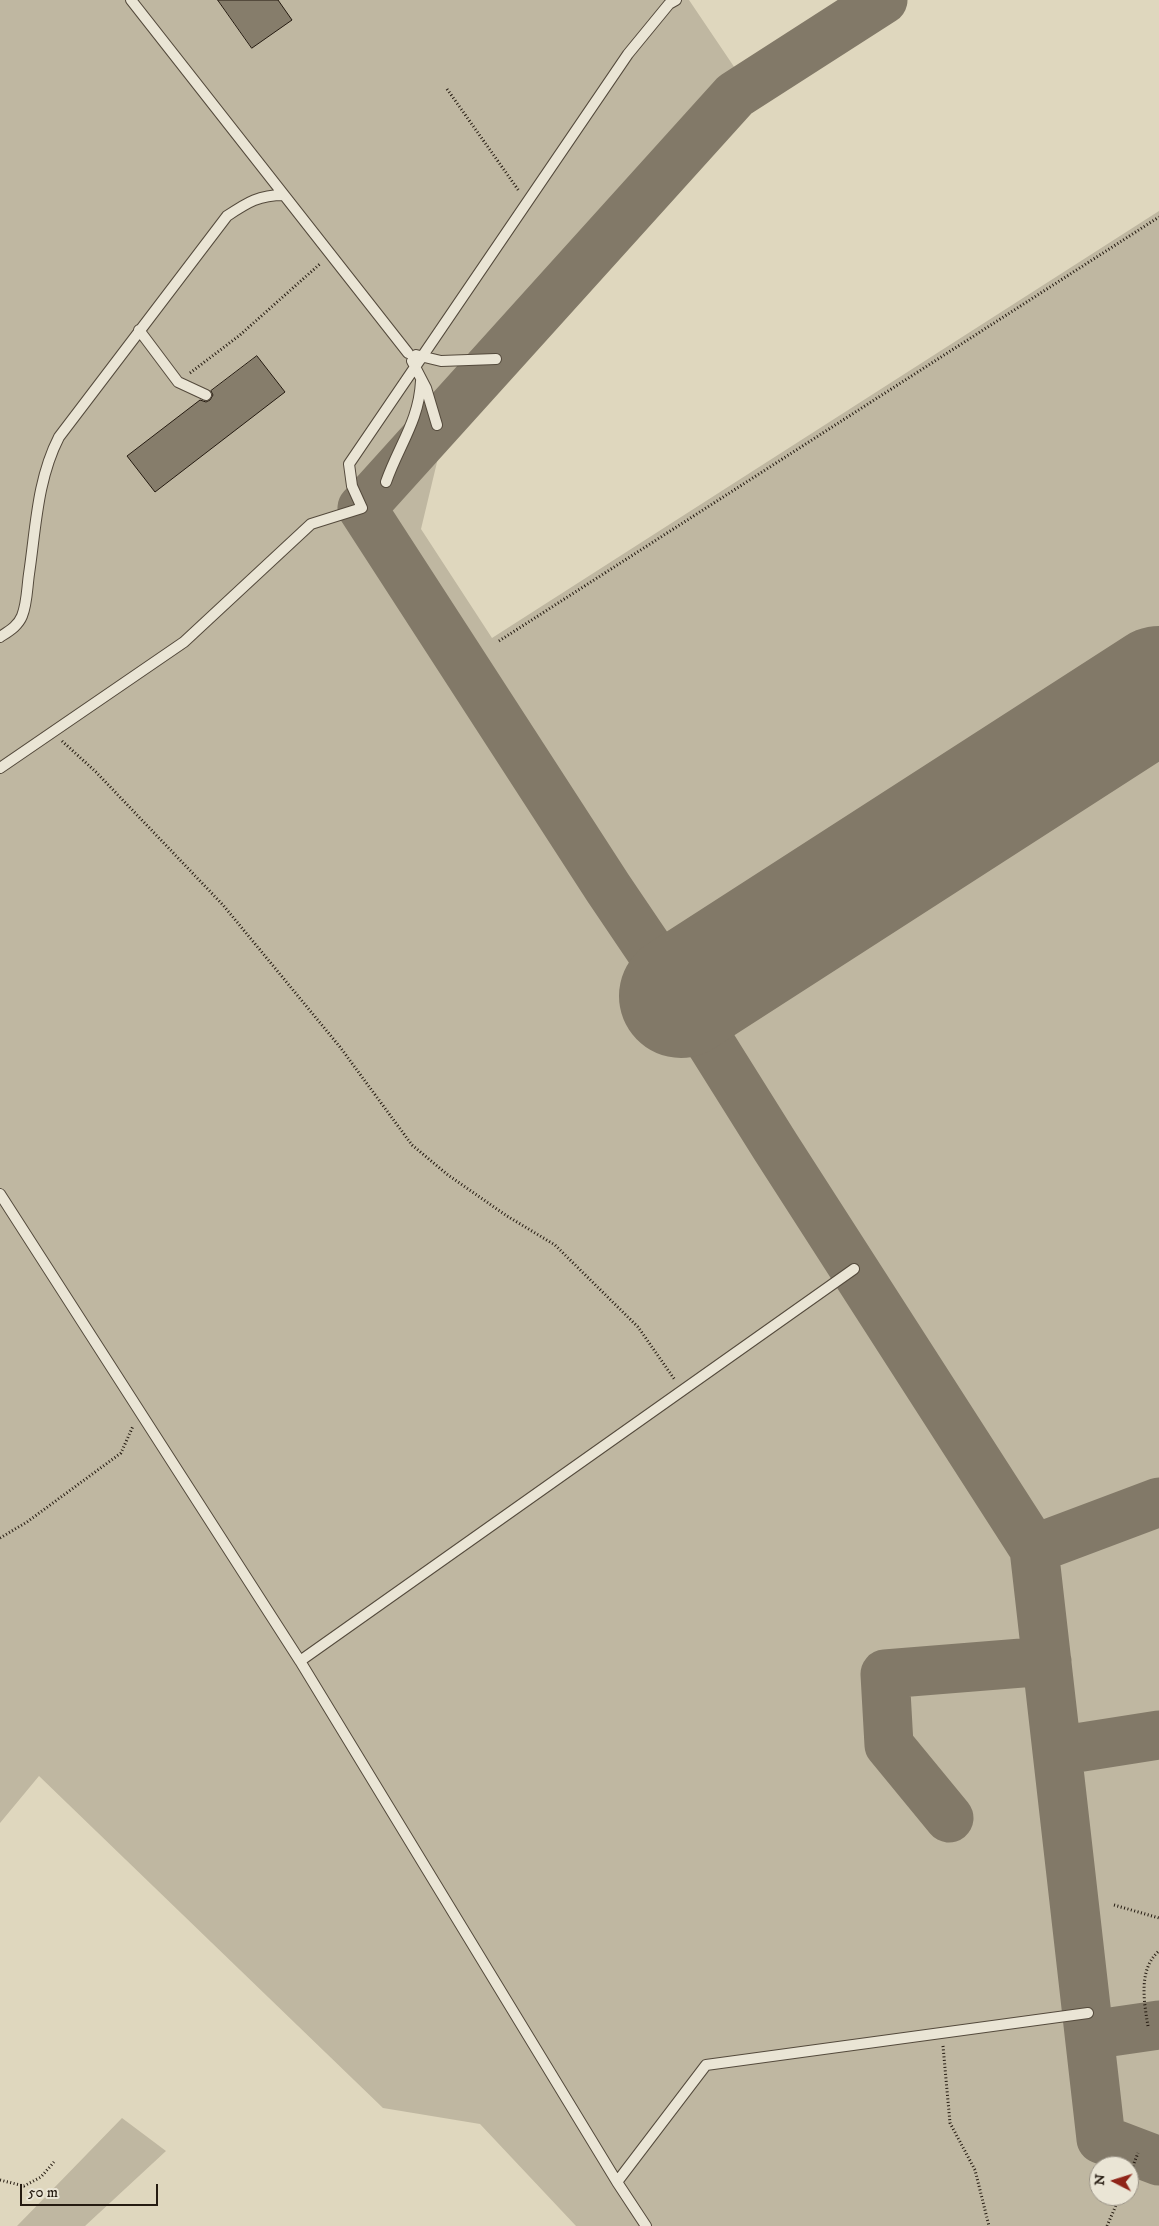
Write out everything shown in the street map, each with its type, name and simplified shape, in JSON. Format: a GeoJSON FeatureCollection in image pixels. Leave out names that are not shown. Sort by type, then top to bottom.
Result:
{"type":"FeatureCollection","features":[{"type":"Feature","properties":{"kind":"lane"},"geometry":{"type":"LineString","coordinates":[[131,0],[408,352],[432,406],[437,425]]}},
{"type":"Feature","properties":{"kind":"lane"},"geometry":{"type":"LineString","coordinates":[[0,768],[184,642],[311,524],[362,508],[352,486],[349,464],[628,54],[670,4],[676,0]]}},
{"type":"Feature","properties":{"kind":"lane"},"geometry":{"type":"LineString","coordinates":[[0,637],[14,628],[22,617],[39,496],[49,458],[60,437],[227,216],[250,200],[269,195],[284,195]]}},
{"type":"Feature","properties":{"kind":"lane"},"geometry":{"type":"LineString","coordinates":[[139,330],[178,382],[206,395]]}},
{"type":"Feature","properties":{"kind":"lane"},"geometry":{"type":"LineString","coordinates":[[408,352],[441,361],[496,359]]}},
{"type":"Feature","properties":{"kind":"lane"},"geometry":{"type":"LineString","coordinates":[[386,482],[395,458],[407,438],[420,400],[421,380]]}},
{"type":"Feature","properties":{"kind":"lane"},"geometry":{"type":"LineString","coordinates":[[0,1194],[300,1661],[617,2182],[646,2226]]}},
{"type":"Feature","properties":{"kind":"lane"},"geometry":{"type":"LineString","coordinates":[[300,1661],[854,1269]]}},
{"type":"Feature","properties":{"kind":"lane"},"geometry":{"type":"LineString","coordinates":[[617,2182],[706,2065],[1088,2013]]}},
{"type":"Feature","properties":{"kind":"path"},"geometry":{"type":"LineString","coordinates":[[447,88],[527,202]]}},
{"type":"Feature","properties":{"kind":"path"},"geometry":{"type":"LineString","coordinates":[[499,641],[1159,217]]}},
{"type":"Feature","properties":{"kind":"path"},"geometry":{"type":"LineString","coordinates":[[178,382],[240,335],[330,254]]}},
{"type":"Feature","properties":{"kind":"path"},"geometry":{"type":"LineString","coordinates":[[52,732],[96,772],[223,905],[340,1047],[412,1145],[448,1175],[507,1216],[554,1245],[638,1327],[683,1390]]}},
{"type":"Feature","properties":{"kind":"path"},"geometry":{"type":"LineString","coordinates":[[0,1538],[28,1522],[121,1453],[139,1410]]}},
{"type":"Feature","properties":{"kind":"path"},"geometry":{"type":"LineString","coordinates":[[1114,1904],[1159,1918]]}},
{"type":"Feature","properties":{"kind":"path"},"geometry":{"type":"LineString","coordinates":[[1148,2026],[1144,1984],[1151,1958],[1159,1951]]}},
{"type":"Feature","properties":{"kind":"path"},"geometry":{"type":"LineString","coordinates":[[942,2033],[950,2123],[975,2170],[989,2226]]}},
{"type":"Feature","properties":{"kind":"path"},"geometry":{"type":"LineString","coordinates":[[0,2180],[24,2186],[41,2177],[54,2162]]}},
{"type":"Feature","properties":{"kind":"path"},"geometry":{"type":"LineString","coordinates":[[1107,2226],[1116,2206]]}},
{"type":"Feature","properties":{"kind":"shaded area"},"geometry":{"type":"Polygon","coordinates":[[[0,0],[689,0],[745,83],[874,0],[906,0],[767,90],[438,458],[421,529],[492,638],[1159,211],[1159,2226],[576,2226],[480,2124],[383,2108],[39,1776],[0,1823],[0,0]]]}},
{"type":"Feature","properties":{"kind":"shaded area"},"geometry":{"type":"Polygon","coordinates":[[[122,2118],[166,2151],[85,2226],[17,2226],[122,2118]]]}},
{"type":"Feature","properties":{"kind":"building"},"geometry":{"type":"Polygon","coordinates":[[[218,0],[278,0],[292,20],[252,48],[218,0]]]}},
{"type":"Feature","properties":{"kind":"building"},"geometry":{"type":"Polygon","coordinates":[[[257,356],[285,392],[155,492],[127,456],[200,400],[206,402],[210,400],[213,395],[211,391],[257,356]]]}},
{"type":"Feature","properties":{"kind":"taxiway"},"geometry":{"type":"LineString","coordinates":[[883,0],[735,95],[362,508],[608,888],[681,996],[1034,1549],[1101,2139],[1159,2161]]}},
{"type":"Feature","properties":{"kind":"taxiway"},"geometry":{"type":"LineString","coordinates":[[1034,1549],[1159,1502]]}},
{"type":"Feature","properties":{"kind":"taxiway"},"geometry":{"type":"LineString","coordinates":[[949,1818],[889,1745],[885,1674],[1047,1661]]}},
{"type":"Feature","properties":{"kind":"taxiway"},"geometry":{"type":"LineString","coordinates":[[1057,1751],[1159,1735]]}},
{"type":"Feature","properties":{"kind":"taxiway"},"geometry":{"type":"LineString","coordinates":[[1090,2035],[1159,2025]]}},
{"type":"Feature","properties":{"kind":"runway"},"geometry":{"type":"LineString","coordinates":[[681,996],[1159,688]]}}]}
